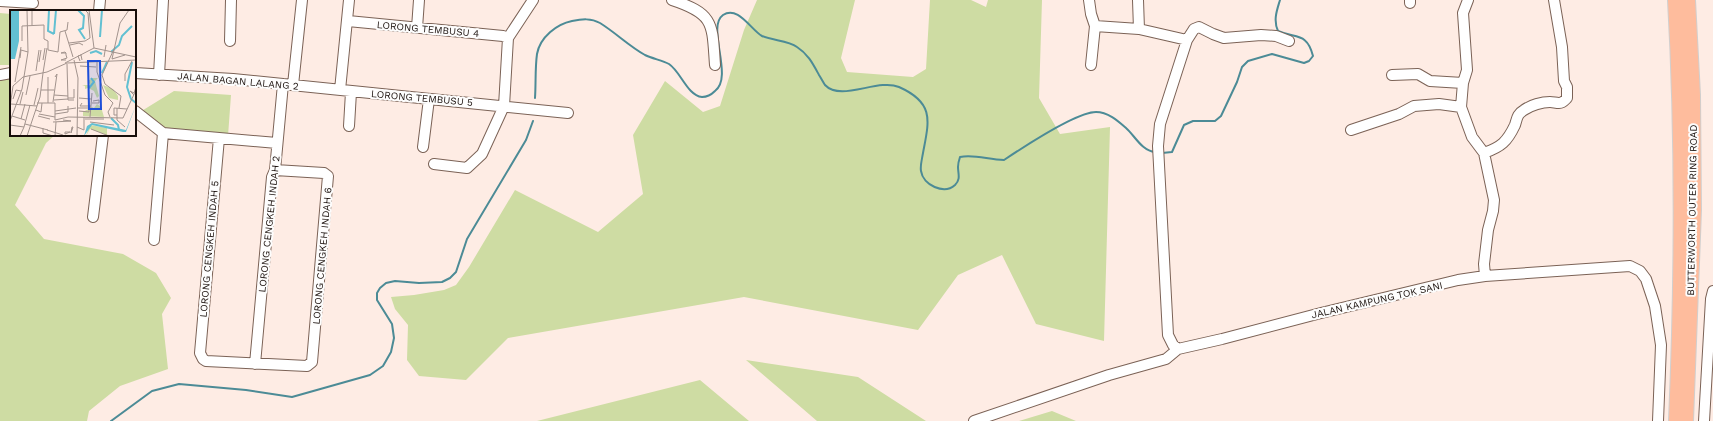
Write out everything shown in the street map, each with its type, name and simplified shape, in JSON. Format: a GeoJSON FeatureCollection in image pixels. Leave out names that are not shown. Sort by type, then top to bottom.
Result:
{"type":"FeatureCollection","features":[{"type":"Feature","properties":{"kind":"highway"},"geometry":{"type":"LineString","coordinates":[[1669,0],[1683,36]]}},
{"type":"Feature","properties":{"kind":"highway","name":"BUTTERWORTH OUTER RING ROAD"},"geometry":{"type":"LineString","coordinates":[[1675,0],[1693,95],[1694,210],[1686,421]]}},
{"type":"Feature","properties":{"kind":"highway","name":"BUTTERWORTH OUTER RING ROAD"},"geometry":{"type":"LineString","coordinates":[[1676,421],[1680,324],[1683,36],[1688,0]]}},
{"type":"Feature","properties":{"kind":"highway"},"geometry":{"type":"LineString","coordinates":[[1683,36],[1693,0]]}},
{"type":"Feature","properties":{"kind":"street"},"geometry":{"type":"LineString","coordinates":[[99,10],[100,0]]}},
{"type":"Feature","properties":{"kind":"street"},"geometry":{"type":"LineString","coordinates":[[159,75],[163,0]]}},
{"type":"Feature","properties":{"kind":"street"},"geometry":{"type":"LineString","coordinates":[[230,41],[231,0]]}},
{"type":"Feature","properties":{"kind":"street","name":"LORONG CENGKEH INDAH 2"},"geometry":{"type":"LineString","coordinates":[[255,364],[272,177],[275,170],[277,143],[302,0]]}},
{"type":"Feature","properties":{"kind":"street"},"geometry":{"type":"LineString","coordinates":[[340,90],[350,0]]}},
{"type":"Feature","properties":{"kind":"street"},"geometry":{"type":"LineString","coordinates":[[417,28],[419,0]]}},
{"type":"Feature","properties":{"kind":"street"},"geometry":{"type":"LineString","coordinates":[[434,164],[467,168],[482,154],[504,106],[508,38],[519,24],[533,0]]}},
{"type":"Feature","properties":{"kind":"street"},"geometry":{"type":"LineString","coordinates":[[672,0],[691,6],[705,15],[712,29],[715,65]]}},
{"type":"Feature","properties":{"kind":"street"},"geometry":{"type":"LineString","coordinates":[[1088,0],[1095,26],[1091,65]]}},
{"type":"Feature","properties":{"kind":"street"},"geometry":{"type":"LineString","coordinates":[[1138,0],[1138,30]]}},
{"type":"Feature","properties":{"kind":"street"},"geometry":{"type":"LineString","coordinates":[[1468,0],[1463,13],[1467,70],[1463,83],[1461,107],[1472,138],[1484,153],[1494,200],[1487,237],[1484,264],[1485,276]]}},
{"type":"Feature","properties":{"kind":"street"},"geometry":{"type":"LineString","coordinates":[[1484,153],[1499,147],[1506,140],[1516,124],[1517,116],[1523,110],[1539,103],[1564,102],[1567,98],[1567,88],[1564,82],[1562,43],[1554,0]]}},
{"type":"Feature","properties":{"kind":"street"},"geometry":{"type":"LineString","coordinates":[[0,1],[33,5]]}},
{"type":"Feature","properties":{"kind":"street","name":"LORONG TEMBUSU 4"},"geometry":{"type":"LineString","coordinates":[[348,21],[504,36],[508,38]]}},
{"type":"Feature","properties":{"kind":"street"},"geometry":{"type":"LineString","coordinates":[[1095,26],[1138,30],[1187,40]]}},
{"type":"Feature","properties":{"kind":"street"},"geometry":{"type":"LineString","coordinates":[[1178,349],[1173,345],[1168,335],[1158,146],[1160,124],[1187,40],[1194,29],[1199,27],[1224,38],[1261,35],[1276,36],[1289,41]]}},
{"type":"Feature","properties":{"kind":"street","name":"JALAN BAGAN LALANG 2"},"geometry":{"type":"LineString","coordinates":[[136,73],[340,90]]}},
{"type":"Feature","properties":{"kind":"street"},"geometry":{"type":"LineString","coordinates":[[0,75],[10,74]]}},
{"type":"Feature","properties":{"kind":"street"},"geometry":{"type":"LineString","coordinates":[[1392,75],[1418,74],[1430,81],[1463,83]]}},
{"type":"Feature","properties":{"kind":"street","name":"LORONG TEMBUSU 5"},"geometry":{"type":"LineString","coordinates":[[340,90],[568,112]]}},
{"type":"Feature","properties":{"kind":"street"},"geometry":{"type":"LineString","coordinates":[[349,126],[351,92]]}},
{"type":"Feature","properties":{"kind":"street"},"geometry":{"type":"LineString","coordinates":[[423,146],[429,99]]}},
{"type":"Feature","properties":{"kind":"street"},"geometry":{"type":"LineString","coordinates":[[1351,130],[1399,114],[1414,106],[1439,104],[1461,107]]}},
{"type":"Feature","properties":{"kind":"street"},"geometry":{"type":"LineString","coordinates":[[136,112],[163,133],[277,143]]}},
{"type":"Feature","properties":{"kind":"street"},"geometry":{"type":"LineString","coordinates":[[154,240],[163,133]]}},
{"type":"Feature","properties":{"kind":"street"},"geometry":{"type":"LineString","coordinates":[[93,217],[103,136]]}},
{"type":"Feature","properties":{"kind":"street","name":"LORONG CENGKEH INDAH 5"},"geometry":{"type":"LineString","coordinates":[[219,138],[200,353],[203,359],[209,362],[255,364]]}},
{"type":"Feature","properties":{"kind":"street","name":"LORONG CENGKEH INDAH 6"},"geometry":{"type":"LineString","coordinates":[[255,364],[310,365],[314,356],[328,176],[324,173],[275,170]]}},
{"type":"Feature","properties":{"kind":"street","name":"JALAN KAMPUNG TOK SANI"},"geometry":{"type":"LineString","coordinates":[[974,421],[1109,375],[1166,359],[1178,349],[1458,280],[1485,276],[1630,266],[1640,271],[1646,279],[1655,306],[1661,345],[1658,421]]}},
{"type":"Feature","properties":{"kind":"street"},"geometry":{"type":"LineString","coordinates":[[1704,421],[1711,299],[1713,291]]}},
{"type":"Feature","properties":{"kind":"green space"},"geometry":{"type":"Polygon","coordinates":[[[757,0],[855,0],[841,58],[847,72],[913,77],[926,69],[930,0],[971,0],[986,7],[988,0],[1042,0],[1039,98],[1060,134],[1110,127],[1104,341],[1036,324],[1002,255],[958,275],[918,330],[744,297],[508,338],[466,380],[419,376],[407,360],[408,325],[395,309],[391,297],[444,290],[456,285],[469,267],[515,190],[598,232],[643,194],[633,135],[665,81],[703,112],[720,106],[744,30],[757,0]]]}},
{"type":"Feature","properties":{"kind":"green space"},"geometry":{"type":"Polygon","coordinates":[[[0,13],[10,14],[10,65],[0,65],[0,13]]]}},
{"type":"Feature","properties":{"kind":"green space"},"geometry":{"type":"Polygon","coordinates":[[[0,79],[10,79],[10,136],[54,136],[46,143],[15,205],[44,239],[123,254],[156,273],[171,298],[162,314],[168,369],[120,386],[89,411],[87,421],[0,421],[0,79]]]}},
{"type":"Feature","properties":{"kind":"green space"},"geometry":{"type":"Polygon","coordinates":[[[174,91],[231,95],[228,136],[165,131],[140,112],[174,91]]]}},
{"type":"Feature","properties":{"kind":"green space"},"geometry":{"type":"Polygon","coordinates":[[[746,360],[858,377],[926,421],[817,421],[746,360]]]}},
{"type":"Feature","properties":{"kind":"green space"},"geometry":{"type":"Polygon","coordinates":[[[700,380],[749,421],[537,421],[700,380]]]}},
{"type":"Feature","properties":{"kind":"green space"},"geometry":{"type":"Polygon","coordinates":[[[1052,411],[1076,421],[1019,421],[1052,411]]]}},
{"type":"Feature","properties":{"kind":"waterway"},"geometry":{"type":"LineString","coordinates":[[1162,153],[1172,152],[1184,125],[1193,121],[1215,121],[1221,116],[1237,82],[1242,67],[1248,61],[1272,54],[1304,63],[1309,61],[1313,56],[1311,48],[1304,40],[1278,31],[1276,19],[1280,0]]}},
{"type":"Feature","properties":{"kind":"waterway"},"geometry":{"type":"LineString","coordinates":[[535,98],[537,54],[545,37],[561,25],[572,21],[586,19],[600,23],[633,48],[645,55],[669,64],[692,92],[702,97],[708,96],[715,91],[720,84],[722,75],[717,30],[719,21],[723,15],[734,13],[762,36],[789,43],[801,50],[810,60],[825,85],[832,90],[850,91],[881,85],[890,85],[899,87],[911,93],[924,106],[927,114],[928,122],[921,171],[923,176],[930,184],[940,189],[950,188],[957,183],[959,179],[958,166],[960,157],[971,156],[1004,160],[1063,124],[1096,112],[1112,117],[1126,128],[1142,146],[1155,152]]}},
{"type":"Feature","properties":{"kind":"waterway"},"geometry":{"type":"LineString","coordinates":[[111,421],[152,391],[179,384],[246,390],[292,397],[370,375],[383,366],[391,352],[394,338],[392,324],[377,300],[377,293],[380,288],[386,283],[395,281],[419,283],[442,282],[450,278],[456,272],[467,239],[526,140],[533,121]]}}]}
